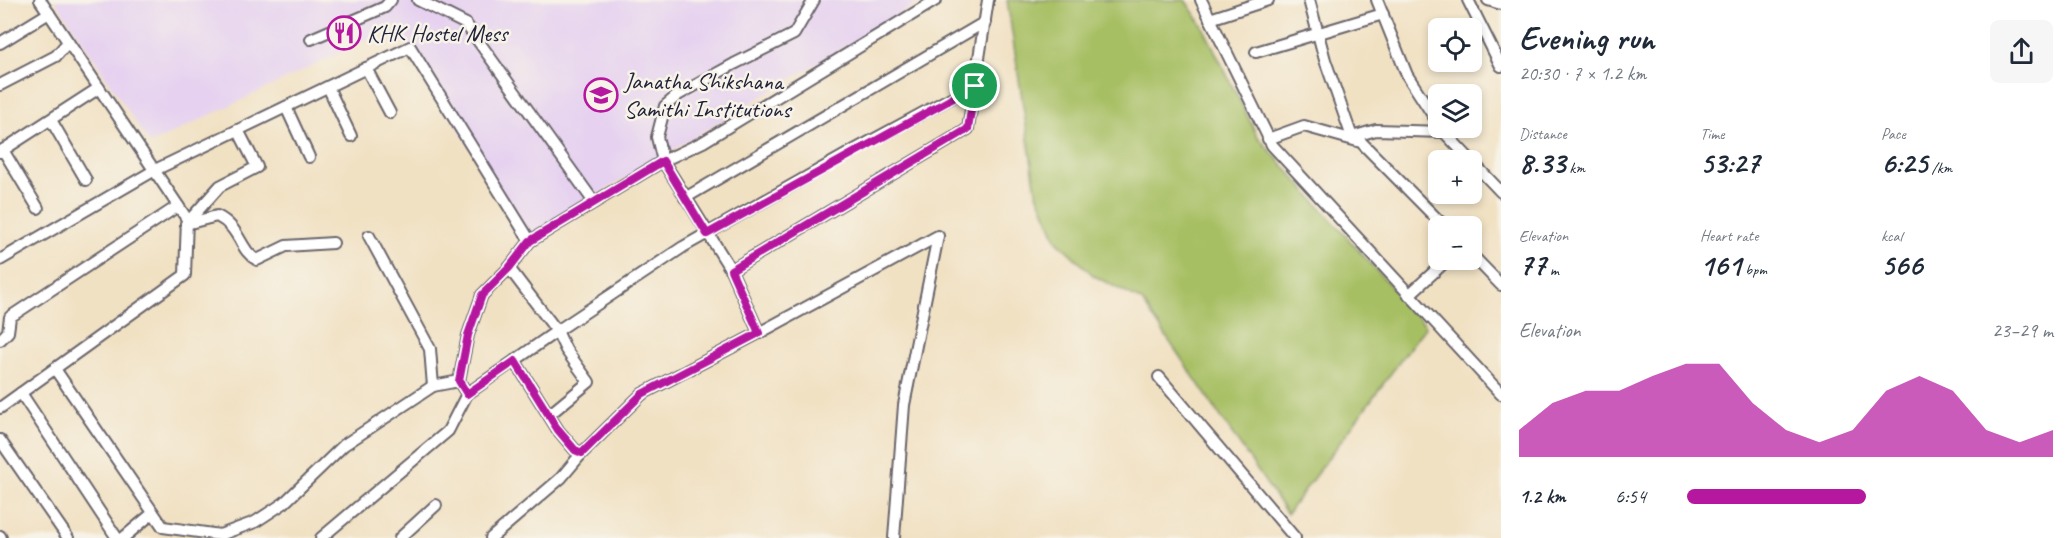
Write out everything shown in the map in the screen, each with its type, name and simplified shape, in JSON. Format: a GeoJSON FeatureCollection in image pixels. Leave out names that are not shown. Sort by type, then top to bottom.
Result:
{"type":"FeatureCollection","features":[{"type":"Feature","properties":{"kind":"street"},"geometry":{"type":"LineString","coordinates":[[0,408],[184,275],[186,224],[178,206],[40,0]]}},
{"type":"Feature","properties":{"kind":"street"},"geometry":{"type":"LineString","coordinates":[[311,39],[385,7],[390,0]]}},
{"type":"Feature","properties":{"kind":"street"},"geometry":{"type":"LineString","coordinates":[[418,0],[466,24],[594,202]]}},
{"type":"Feature","properties":{"kind":"street"},"geometry":{"type":"LineString","coordinates":[[759,333],[731,270],[663,161],[657,137],[665,106],[678,95],[794,34],[814,0]]}},
{"type":"Feature","properties":{"kind":"street"},"geometry":{"type":"LineString","coordinates":[[467,394],[459,381],[468,335],[482,295],[509,268],[530,241],[663,161],[703,142],[936,0]]}},
{"type":"Feature","properties":{"kind":"street"},"geometry":{"type":"LineString","coordinates":[[731,270],[968,129],[988,0]]}},
{"type":"Feature","properties":{"kind":"street"},"geometry":{"type":"LineString","coordinates":[[1201,0],[1268,139],[1292,168],[1501,393]]}},
{"type":"Feature","properties":{"kind":"street"},"geometry":{"type":"LineString","coordinates":[[1210,19],[1268,0]]}},
{"type":"Feature","properties":{"kind":"street"},"geometry":{"type":"LineString","coordinates":[[1309,0],[1352,137]]}},
{"type":"Feature","properties":{"kind":"street"},"geometry":{"type":"LineString","coordinates":[[1377,0],[1407,75],[1428,108]]}},
{"type":"Feature","properties":{"kind":"street"},"geometry":{"type":"LineString","coordinates":[[1468,0],[1501,66]]}},
{"type":"Feature","properties":{"kind":"street"},"geometry":{"type":"LineString","coordinates":[[1488,0],[1501,4]]}},
{"type":"Feature","properties":{"kind":"street"},"geometry":{"type":"LineString","coordinates":[[0,43],[49,13]]}},
{"type":"Feature","properties":{"kind":"street"},"geometry":{"type":"LineString","coordinates":[[1256,52],[1383,14]]}},
{"type":"Feature","properties":{"kind":"street"},"geometry":{"type":"LineString","coordinates":[[685,198],[985,22]]}},
{"type":"Feature","properties":{"kind":"street"},"geometry":{"type":"LineString","coordinates":[[0,85],[56,56],[68,42]]}},
{"type":"Feature","properties":{"kind":"street"},"geometry":{"type":"LineString","coordinates":[[0,260],[155,170],[410,47],[530,241]]}},
{"type":"Feature","properties":{"kind":"street"},"geometry":{"type":"LineString","coordinates":[[366,68],[390,113]]}},
{"type":"Feature","properties":{"kind":"street"},"geometry":{"type":"LineString","coordinates":[[321,538],[448,431],[467,394],[557,331],[707,234],[975,86]]}},
{"type":"Feature","properties":{"kind":"street"},"geometry":{"type":"LineString","coordinates":[[328,87],[351,136]]}},
{"type":"Feature","properties":{"kind":"street"},"geometry":{"type":"LineString","coordinates":[[38,208],[1,151],[99,88]]}},
{"type":"Feature","properties":{"kind":"street"},"geometry":{"type":"LineString","coordinates":[[286,107],[309,157]]}},
{"type":"Feature","properties":{"kind":"street"},"geometry":{"type":"LineString","coordinates":[[51,120],[86,180]]}},
{"type":"Feature","properties":{"kind":"street"},"geometry":{"type":"LineString","coordinates":[[1268,139],[1305,126],[1352,137],[1361,142],[1434,216]]}},
{"type":"Feature","properties":{"kind":"street"},"geometry":{"type":"LineString","coordinates":[[1352,137],[1376,130],[1428,128]]}},
{"type":"Feature","properties":{"kind":"street"},"geometry":{"type":"LineString","coordinates":[[186,224],[220,186],[257,167],[238,130]]}},
{"type":"Feature","properties":{"kind":"street"},"geometry":{"type":"LineString","coordinates":[[1450,138],[1501,192]]}},
{"type":"Feature","properties":{"kind":"street"},"geometry":{"type":"LineString","coordinates":[[1492,182],[1501,173]]}},
{"type":"Feature","properties":{"kind":"street"},"geometry":{"type":"LineString","coordinates":[[0,340],[8,332],[4,324],[10,317],[178,206]]}},
{"type":"Feature","properties":{"kind":"street"},"geometry":{"type":"LineString","coordinates":[[186,224],[217,216],[228,221],[241,237],[249,255],[257,260],[286,246],[333,243]]}},
{"type":"Feature","properties":{"kind":"street"},"geometry":{"type":"LineString","coordinates":[[369,236],[430,349],[434,386]]}},
{"type":"Feature","properties":{"kind":"street"},"geometry":{"type":"LineString","coordinates":[[491,538],[561,478],[582,453],[642,394],[938,236],[912,374],[903,405],[894,538]]}},
{"type":"Feature","properties":{"kind":"street"},"geometry":{"type":"LineString","coordinates":[[1482,265],[1501,285]]}},
{"type":"Feature","properties":{"kind":"street"},"geometry":{"type":"LineString","coordinates":[[509,268],[557,331],[566,350],[589,382],[550,414]]}},
{"type":"Feature","properties":{"kind":"street"},"geometry":{"type":"LineString","coordinates":[[1409,295],[1436,270]]}},
{"type":"Feature","properties":{"kind":"street"},"geometry":{"type":"LineString","coordinates":[[515,361],[558,430],[575,450],[582,453]]}},
{"type":"Feature","properties":{"kind":"street"},"geometry":{"type":"LineString","coordinates":[[55,369],[163,527],[220,535],[255,522],[284,503],[344,445],[434,386],[459,381]]}},
{"type":"Feature","properties":{"kind":"street"},"geometry":{"type":"LineString","coordinates":[[1160,377],[1295,538]]}},
{"type":"Feature","properties":{"kind":"street"},"geometry":{"type":"LineString","coordinates":[[21,393],[117,538]]}},
{"type":"Feature","properties":{"kind":"street"},"geometry":{"type":"LineString","coordinates":[[0,440],[68,538]]}},
{"type":"Feature","properties":{"kind":"street"},"geometry":{"type":"LineString","coordinates":[[400,538],[436,505]]}},
{"type":"Feature","properties":{"kind":"street"},"geometry":{"type":"LineString","coordinates":[[123,538],[153,513]]}},
{"type":"Feature","properties":{"kind":"shaded area","name":"Janatha Shikshana Samithi Institutions"},"geometry":{"type":"Polygon","coordinates":[[[55,0],[923,0],[525,238],[396,26],[150,144],[55,0]]]}},
{"type":"Feature","properties":{"kind":"green space"},"geometry":{"type":"Polygon","coordinates":[[[1007,0],[1185,0],[1202,25],[1258,137],[1426,326],[1287,514],[1142,301],[1094,276],[1057,241],[1036,191],[1007,0]]]}},
{"type":"Feature","properties":{"kind":"place","name":"KHK Hostel Mess"},"geometry":{"type":"Point","coordinates":[344,33]}},
{"type":"Feature","properties":{"kind":"place","name":"Janatha Shikshana Samithi Institutions"},"geometry":{"type":"Point","coordinates":[601,95]}},
{"type":"Feature","properties":{"kind":"route"},"geometry":{"type":"LineString","coordinates":[[975,86],[968,129],[881,183],[731,270],[759,333],[642,394],[582,453],[575,450],[558,430],[515,361],[467,394],[459,381],[468,335],[482,295],[509,268],[530,241],[663,161],[707,234],[856,149],[975,86]]}}]}
